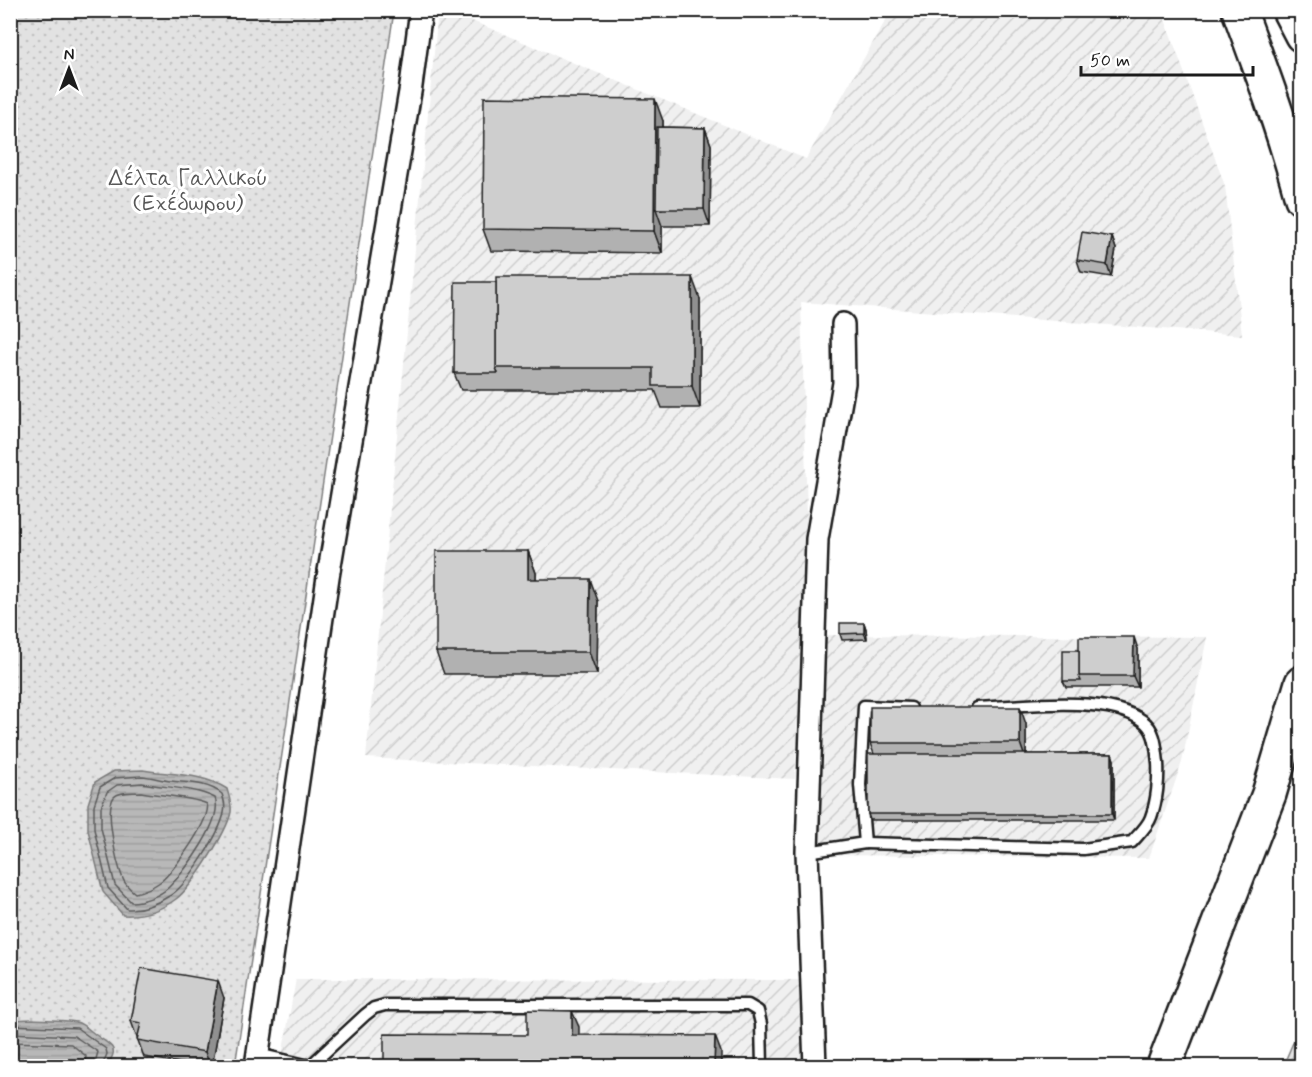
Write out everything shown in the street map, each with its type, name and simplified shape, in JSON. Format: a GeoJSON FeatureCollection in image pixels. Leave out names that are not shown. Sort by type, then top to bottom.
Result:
{"type":"FeatureCollection","features":[{"type":"Feature","properties":{"kind":"highway"},"geometry":{"type":"LineString","coordinates":[[1239,10],[1276,110],[1302,198]]}},
{"type":"Feature","properties":{"kind":"highway"},"geometry":{"type":"LineString","coordinates":[[1289,10],[1302,35]]}},
{"type":"Feature","properties":{"kind":"highway"},"geometry":{"type":"LineString","coordinates":[[1164,1066],[1269,794],[1302,683]]}},
{"type":"Feature","properties":{"kind":"street"},"geometry":{"type":"LineString","coordinates":[[257,1060],[328,577],[411,86],[421,10]]}},
{"type":"Feature","properties":{"kind":"street"},"geometry":{"type":"LineString","coordinates":[[815,1066],[807,852],[817,539],[844,383],[843,324]]}},
{"type":"Feature","properties":{"kind":"lane"},"geometry":{"type":"LineString","coordinates":[[807,852],[865,843],[1083,849],[1132,842],[1151,818],[1156,798],[1158,770],[1155,739],[1145,721],[1117,709],[1076,704],[962,708]]}},
{"type":"Feature","properties":{"kind":"lane"},"geometry":{"type":"LineString","coordinates":[[865,843],[860,785],[864,706],[919,708]]}},
{"type":"Feature","properties":{"kind":"lane"},"geometry":{"type":"LineString","coordinates":[[257,1060],[310,1066],[365,1015],[374,1008],[385,1005],[748,1005],[758,1011],[761,1024],[762,1066]]}},
{"type":"Feature","properties":{"kind":"shaded area"},"geometry":{"type":"Polygon","coordinates":[[[438,11],[448,11],[806,159],[891,11],[1162,11],[1225,186],[1242,335],[801,302],[807,515],[795,779],[366,758],[438,11]]]}},
{"type":"Feature","properties":{"kind":"shaded area"},"geometry":{"type":"Polygon","coordinates":[[[822,635],[1207,637],[1182,762],[1149,858],[820,855],[822,635]]]}},
{"type":"Feature","properties":{"kind":"shaded area"},"geometry":{"type":"Polygon","coordinates":[[[296,979],[806,980],[805,1066],[280,1066],[296,979]]]}},
{"type":"Feature","properties":{"kind":"green space","name":"Δέλτα Γαλλικού (Εχέδωρου)"},"geometry":{"type":"Polygon","coordinates":[[[10,11],[394,11],[235,1066],[11,1066],[10,11]]]}},
{"type":"Feature","properties":{"kind":"green space"},"geometry":{"type":"Polygon","coordinates":[[[1301,1024],[1301,1066],[1283,1066],[1301,1024]]]}},
{"type":"Feature","properties":{"kind":"water"},"geometry":{"type":"Polygon","coordinates":[[[143,770],[197,777],[217,784],[227,789],[231,812],[216,845],[183,893],[157,910],[144,914],[123,915],[103,892],[88,830],[88,804],[95,782],[114,771],[143,770]]]}},
{"type":"Feature","properties":{"kind":"water"},"geometry":{"type":"Polygon","coordinates":[[[11,1020],[71,1021],[82,1024],[112,1047],[111,1060],[106,1066],[11,1066],[11,1020]]]}},
{"type":"Feature","properties":{"kind":"building"},"geometry":{"type":"Polygon","coordinates":[[[484,97],[655,99],[654,231],[483,229],[484,97]]]}},
{"type":"Feature","properties":{"kind":"building"},"geometry":{"type":"Polygon","coordinates":[[[657,127],[705,128],[704,209],[656,209],[657,127]]]}},
{"type":"Feature","properties":{"kind":"building"},"geometry":{"type":"Polygon","coordinates":[[[1082,232],[1112,237],[1107,265],[1077,260],[1082,232]]]}},
{"type":"Feature","properties":{"kind":"building"},"geometry":{"type":"Polygon","coordinates":[[[496,277],[692,277],[692,386],[653,386],[653,368],[496,368],[496,277]]]}},
{"type":"Feature","properties":{"kind":"building"},"geometry":{"type":"Polygon","coordinates":[[[455,282],[496,282],[496,368],[498,373],[454,373],[455,282]]]}},
{"type":"Feature","properties":{"kind":"building"},"geometry":{"type":"Polygon","coordinates":[[[436,551],[528,551],[528,579],[590,579],[589,652],[436,652],[436,551]]]}},
{"type":"Feature","properties":{"kind":"building"},"geometry":{"type":"Polygon","coordinates":[[[840,623],[864,623],[864,633],[840,634],[840,623]]]}},
{"type":"Feature","properties":{"kind":"building"},"geometry":{"type":"Polygon","coordinates":[[[1079,637],[1134,637],[1133,676],[1079,676],[1079,637]]]}},
{"type":"Feature","properties":{"kind":"building"},"geometry":{"type":"Polygon","coordinates":[[[1063,650],[1079,650],[1081,681],[1063,681],[1063,650]]]}},
{"type":"Feature","properties":{"kind":"building"},"geometry":{"type":"Polygon","coordinates":[[[870,707],[1020,707],[1020,743],[870,743],[870,707]]]}},
{"type":"Feature","properties":{"kind":"building"},"geometry":{"type":"Polygon","coordinates":[[[868,754],[1112,754],[1112,814],[868,814],[868,754]]]}},
{"type":"Feature","properties":{"kind":"building"},"geometry":{"type":"Polygon","coordinates":[[[141,968],[218,981],[205,1052],[137,1040],[141,1023],[131,1021],[141,968]]]}},
{"type":"Feature","properties":{"kind":"building"},"geometry":{"type":"Polygon","coordinates":[[[527,1010],[572,1011],[572,1035],[715,1036],[714,1066],[384,1066],[384,1034],[527,1035],[527,1010]]]}}]}
